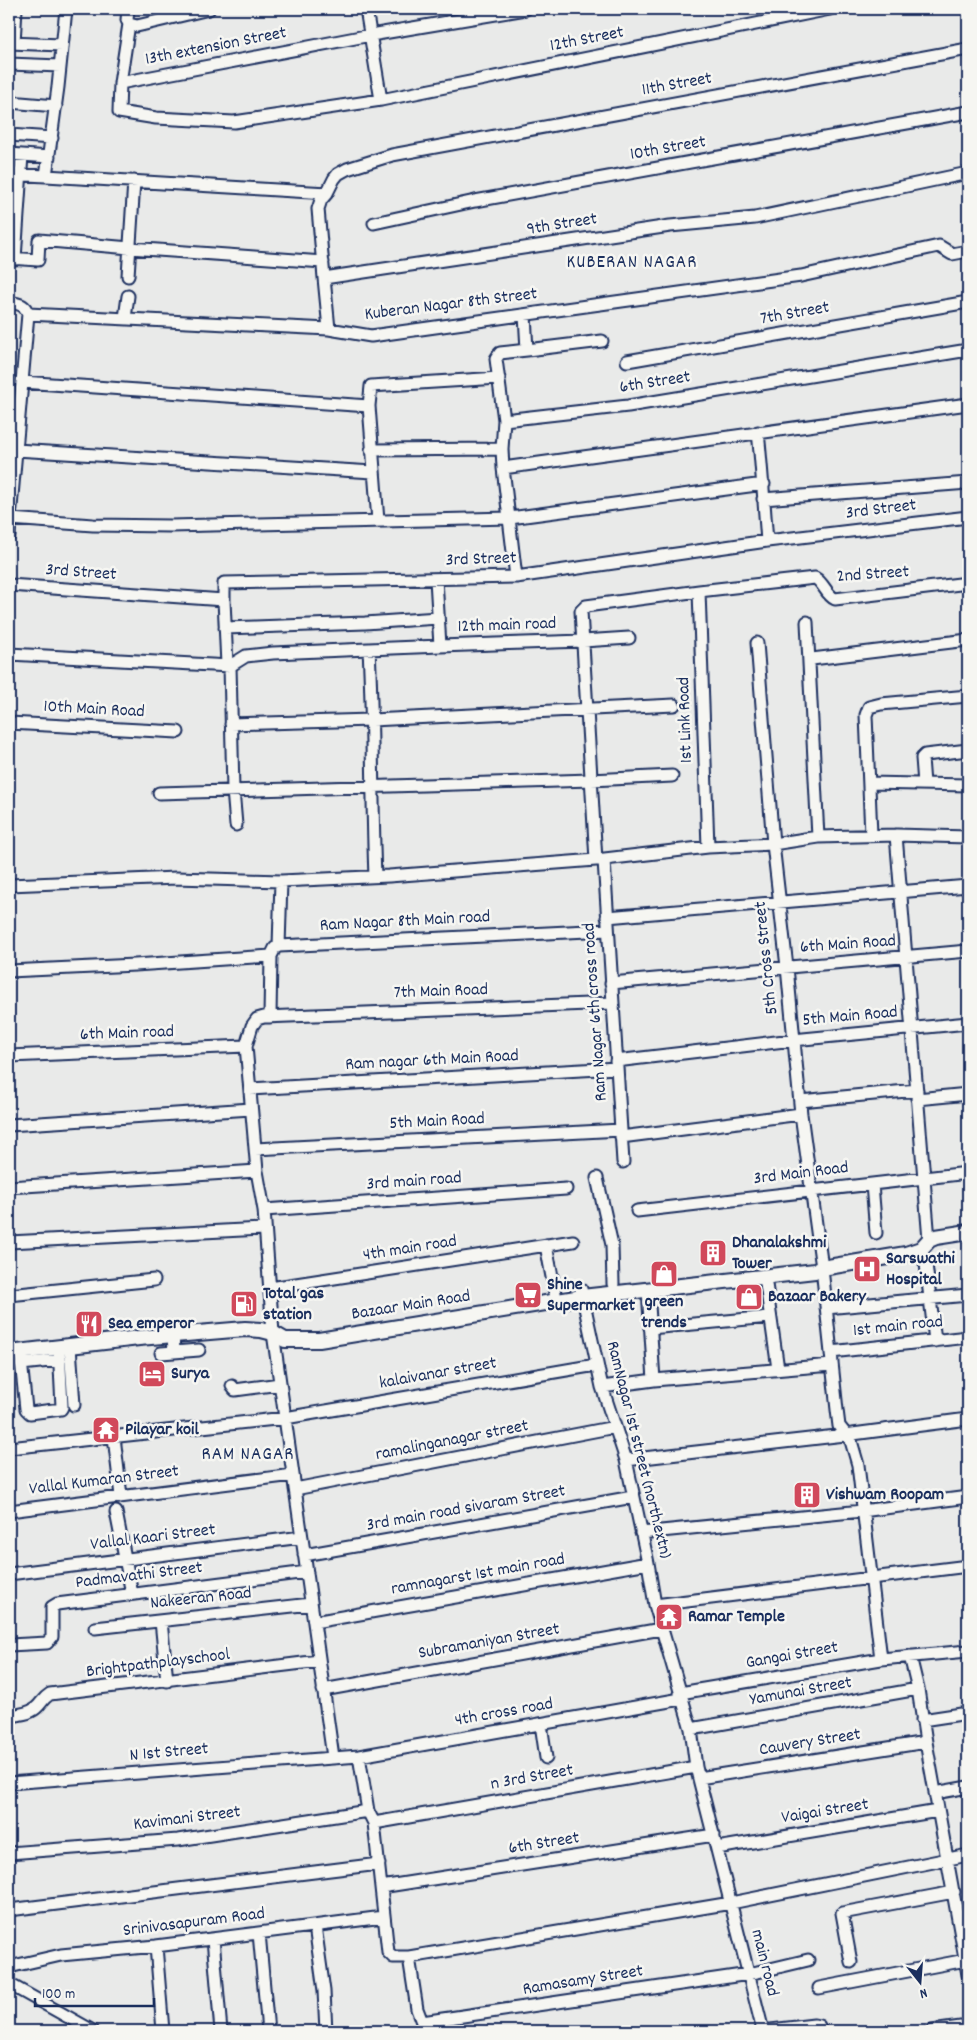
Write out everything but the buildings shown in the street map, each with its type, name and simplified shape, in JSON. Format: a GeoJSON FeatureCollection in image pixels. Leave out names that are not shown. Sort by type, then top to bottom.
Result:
{"type":"FeatureCollection","features":[{"type":"Feature","properties":{"kind":"main road"},"geometry":{"type":"LineString","coordinates":[[276,1335],[317,1334],[555,1293],[648,1290],[766,1278],[891,1257],[968,1232]]}},
{"type":"Feature","properties":{"kind":"main road"},"geometry":{"type":"LineString","coordinates":[[924,1245],[968,1237]]}},
{"type":"Feature","properties":{"kind":"main road"},"geometry":{"type":"LineString","coordinates":[[582,1293],[613,1284],[638,1284],[800,1265],[819,1270]]}},
{"type":"Feature","properties":{"kind":"main road","name":"Bazaar Main Road"},"geometry":{"type":"LineString","coordinates":[[16,1356],[173,1334],[245,1329],[261,1330],[285,1340],[319,1340],[582,1293]]}},
{"type":"Feature","properties":{"kind":"street"},"geometry":{"type":"LineString","coordinates":[[16,9],[12,43],[62,45]]}},
{"type":"Feature","properties":{"kind":"street"},"geometry":{"type":"LineString","coordinates":[[46,176],[56,106],[66,9]]}},
{"type":"Feature","properties":{"kind":"street"},"geometry":{"type":"LineString","coordinates":[[120,83],[129,24],[127,20],[128,9]]}},
{"type":"Feature","properties":{"kind":"street"},"geometry":{"type":"LineString","coordinates":[[129,24],[137,26],[210,9]]}},
{"type":"Feature","properties":{"kind":"street"},"geometry":{"type":"LineString","coordinates":[[366,9],[381,100]]}},
{"type":"Feature","properties":{"kind":"street","name":"13th extension Street"},"geometry":{"type":"LineString","coordinates":[[120,83],[371,35],[526,9]]}},
{"type":"Feature","properties":{"kind":"street","name":"12th Street"},"geometry":{"type":"LineString","coordinates":[[120,83],[118,112],[156,118],[234,122],[381,100],[830,9]]}},
{"type":"Feature","properties":{"kind":"street","name":"11th Street"},"geometry":{"type":"LineString","coordinates":[[327,193],[334,179],[347,169],[392,155],[968,49]]}},
{"type":"Feature","properties":{"kind":"street"},"geometry":{"type":"LineString","coordinates":[[9,64],[60,66]]}},
{"type":"Feature","properties":{"kind":"street"},"geometry":{"type":"LineString","coordinates":[[9,102],[56,106]]}},
{"type":"Feature","properties":{"kind":"street","name":"10th Street"},"geometry":{"type":"LineString","coordinates":[[374,223],[475,201],[968,112]]}},
{"type":"Feature","properties":{"kind":"street"},"geometry":{"type":"LineString","coordinates":[[9,135],[52,138]]}},
{"type":"Feature","properties":{"kind":"street"},"geometry":{"type":"LineString","coordinates":[[9,154],[49,157]]}},
{"type":"Feature","properties":{"kind":"street"},"geometry":{"type":"LineString","coordinates":[[22,155],[15,175],[12,258],[38,260],[39,240],[323,262]]}},
{"type":"Feature","properties":{"kind":"street"},"geometry":{"type":"LineString","coordinates":[[49,157],[62,177]]}},
{"type":"Feature","properties":{"kind":"street","name":"9th Street"},"geometry":{"type":"LineString","coordinates":[[324,278],[670,226],[755,218],[968,173]]}},
{"type":"Feature","properties":{"kind":"street"},"geometry":{"type":"LineString","coordinates":[[15,175],[327,193]]}},
{"type":"Feature","properties":{"kind":"street"},"geometry":{"type":"LineString","coordinates":[[128,276],[134,181]]}},
{"type":"Feature","properties":{"kind":"street"},"geometry":{"type":"LineString","coordinates":[[327,193],[321,200],[318,209],[328,329]]}},
{"type":"Feature","properties":{"kind":"street","name":"Kuberan Nagar 8th Street"},"geometry":{"type":"LineString","coordinates":[[28,314],[328,329],[371,336],[801,276],[939,246],[952,254],[968,251]]}},
{"type":"Feature","properties":{"kind":"street"},"geometry":{"type":"LineString","coordinates":[[125,318],[128,296]]}},
{"type":"Feature","properties":{"kind":"street"},"geometry":{"type":"LineString","coordinates":[[9,302],[25,306],[28,314],[22,382],[14,411],[16,450],[9,536]]}},
{"type":"Feature","properties":{"kind":"street","name":"7th Street"},"geometry":{"type":"LineString","coordinates":[[627,361],[968,302]]}},
{"type":"Feature","properties":{"kind":"street"},"geometry":{"type":"LineString","coordinates":[[526,315],[527,350]]}},
{"type":"Feature","properties":{"kind":"street"},"geometry":{"type":"LineString","coordinates":[[516,577],[503,468],[504,420],[497,356],[500,353],[602,341]]}},
{"type":"Feature","properties":{"kind":"street","name":"6th Street"},"geometry":{"type":"LineString","coordinates":[[504,420],[628,406],[968,350]]}},
{"type":"Feature","properties":{"kind":"street"},"geometry":{"type":"LineString","coordinates":[[378,521],[369,406],[370,390],[374,385],[499,378]]}},
{"type":"Feature","properties":{"kind":"street"},"geometry":{"type":"LineString","coordinates":[[22,382],[369,406]]}},
{"type":"Feature","properties":{"kind":"street"},"geometry":{"type":"LineString","coordinates":[[503,468],[968,404]]}},
{"type":"Feature","properties":{"kind":"street"},"geometry":{"type":"LineString","coordinates":[[758,432],[764,484],[763,499],[767,541]]}},
{"type":"Feature","properties":{"kind":"street"},"geometry":{"type":"LineString","coordinates":[[371,450],[502,449]]}},
{"type":"Feature","properties":{"kind":"street"},"geometry":{"type":"LineString","coordinates":[[16,450],[373,472]]}},
{"type":"Feature","properties":{"kind":"street"},"geometry":{"type":"LineString","coordinates":[[763,499],[968,483]]}},
{"type":"Feature","properties":{"kind":"street"},"geometry":{"type":"LineString","coordinates":[[10,519],[171,526],[310,521],[510,518],[764,484]]}},
{"type":"Feature","properties":{"kind":"street","name":"3rd Street"},"geometry":{"type":"LineString","coordinates":[[9,585],[224,600],[224,583],[516,577],[767,541],[968,517]]}},
{"type":"Feature","properties":{"kind":"street","name":"2nd Street"},"geometry":{"type":"LineString","coordinates":[[699,591],[815,578],[821,582],[831,597],[835,599],[968,583]]}},
{"type":"Feature","properties":{"kind":"street","name":"12th main road"},"geometry":{"type":"LineString","coordinates":[[436,579],[440,646],[629,638]]}},
{"type":"Feature","properties":{"kind":"street","name":"Ram Nagar 6th cross road"},"geometry":{"type":"LineString","coordinates":[[623,1162],[607,917],[591,780],[581,611],[586,606],[699,591]]}},
{"type":"Feature","properties":{"kind":"street","name":"1st Link Road"},"geometry":{"type":"LineString","coordinates":[[699,591],[708,847]]}},
{"type":"Feature","properties":{"kind":"street"},"geometry":{"type":"LineString","coordinates":[[224,600],[231,724],[232,790],[236,824]]}},
{"type":"Feature","properties":{"kind":"street"},"geometry":{"type":"LineString","coordinates":[[225,628],[364,623],[438,618]]}},
{"type":"Feature","properties":{"kind":"street"},"geometry":{"type":"LineString","coordinates":[[807,622],[818,837]]}},
{"type":"Feature","properties":{"kind":"street"},"geometry":{"type":"LineString","coordinates":[[809,663],[812,659],[968,640]]}},
{"type":"Feature","properties":{"kind":"street","name":"5th Cross Street"},"geometry":{"type":"LineString","coordinates":[[757,643],[772,844],[787,966],[801,1114],[812,1191],[819,1270],[826,1308],[839,1426],[854,1448],[858,1465],[880,1659]]}},
{"type":"Feature","properties":{"kind":"street"},"geometry":{"type":"LineString","coordinates":[[9,654],[228,666],[246,656],[272,653],[440,646]]}},
{"type":"Feature","properties":{"kind":"street"},"geometry":{"type":"LineString","coordinates":[[368,649],[372,720],[371,786],[375,877]]}},
{"type":"Feature","properties":{"kind":"street"},"geometry":{"type":"LineString","coordinates":[[871,835],[866,715],[869,707],[880,704],[968,696]]}},
{"type":"Feature","properties":{"kind":"street"},"geometry":{"type":"LineString","coordinates":[[231,724],[372,720],[674,705]]}},
{"type":"Feature","properties":{"kind":"street","name":"10th Main Road"},"geometry":{"type":"LineString","coordinates":[[9,724],[178,732]]}},
{"type":"Feature","properties":{"kind":"street"},"geometry":{"type":"LineString","coordinates":[[924,784],[922,758],[925,755],[968,750]]}},
{"type":"Feature","properties":{"kind":"street"},"geometry":{"type":"LineString","coordinates":[[159,793],[672,776]]}},
{"type":"Feature","properties":{"kind":"street"},"geometry":{"type":"LineString","coordinates":[[869,783],[968,785]]}},
{"type":"Feature","properties":{"kind":"street"},"geometry":{"type":"LineString","coordinates":[[896,835],[924,1178],[924,1245],[935,1341]]}},
{"type":"Feature","properties":{"kind":"street"},"geometry":{"type":"LineString","coordinates":[[9,886],[176,878],[280,881],[375,877],[600,860],[708,847],[772,844],[818,837],[896,835],[968,837]]}},
{"type":"Feature","properties":{"kind":"street"},"geometry":{"type":"LineString","coordinates":[[280,881],[280,946],[275,948],[271,956],[270,1017],[260,1018],[255,1021],[246,1046],[257,1171],[264,1210],[264,1228],[280,1384],[333,1757]]}},
{"type":"Feature","properties":{"kind":"street"},"geometry":{"type":"LineString","coordinates":[[607,917],[968,886]]}},
{"type":"Feature","properties":{"kind":"street","name":"Ram Nagar 8th Main road"},"geometry":{"type":"LineString","coordinates":[[280,946],[608,930]]}},
{"type":"Feature","properties":{"kind":"street","name":"6th Main Road"},"geometry":{"type":"LineString","coordinates":[[611,983],[968,951]]}},
{"type":"Feature","properties":{"kind":"street"},"geometry":{"type":"LineString","coordinates":[[9,971],[271,956]]}},
{"type":"Feature","properties":{"kind":"street","name":"7th Main Road"},"geometry":{"type":"LineString","coordinates":[[270,1017],[613,1002]]}},
{"type":"Feature","properties":{"kind":"street","name":"5th Main Road"},"geometry":{"type":"LineString","coordinates":[[617,1065],[793,1040],[912,1030],[968,1022]]}},
{"type":"Feature","properties":{"kind":"street","name":"6th Main road"},"geometry":{"type":"LineString","coordinates":[[9,1056],[246,1046]]}},
{"type":"Feature","properties":{"kind":"street","name":"Ram nagar 6th Main Road"},"geometry":{"type":"LineString","coordinates":[[250,1089],[617,1065]]}},
{"type":"Feature","properties":{"kind":"street"},"geometry":{"type":"LineString","coordinates":[[800,1101],[917,1094],[968,1094]]}},
{"type":"Feature","properties":{"kind":"street"},"geometry":{"type":"LineString","coordinates":[[9,1125],[251,1109]]}},
{"type":"Feature","properties":{"kind":"street","name":"5th Main Road"},"geometry":{"type":"LineString","coordinates":[[255,1149],[621,1133],[801,1114]]}},
{"type":"Feature","properties":{"kind":"street"},"geometry":{"type":"LineString","coordinates":[[9,1187],[257,1171]]}},
{"type":"Feature","properties":{"kind":"street","name":"3rd Main Road"},"geometry":{"type":"LineString","coordinates":[[637,1211],[968,1173]]}},
{"type":"Feature","properties":{"kind":"street"},"geometry":{"type":"LineString","coordinates":[[598,1178],[612,1245],[613,1284]]}},
{"type":"Feature","properties":{"kind":"street"},"geometry":{"type":"LineString","coordinates":[[872,1184],[876,1233]]}},
{"type":"Feature","properties":{"kind":"street","name":"3rd main road"},"geometry":{"type":"LineString","coordinates":[[264,1210],[566,1189]]}},
{"type":"Feature","properties":{"kind":"street"},"geometry":{"type":"LineString","coordinates":[[9,1242],[264,1228]]}},
{"type":"Feature","properties":{"kind":"street","name":"4th main road"},"geometry":{"type":"LineString","coordinates":[[270,1288],[573,1241]]}},
{"type":"Feature","properties":{"kind":"street"},"geometry":{"type":"LineString","coordinates":[[551,1244],[555,1293]]}},
{"type":"Feature","properties":{"kind":"street"},"geometry":{"type":"LineString","coordinates":[[766,1278],[778,1369]]}},
{"type":"Feature","properties":{"kind":"street"},"geometry":{"type":"LineString","coordinates":[[9,1295],[154,1280]]}},
{"type":"Feature","properties":{"kind":"street"},"geometry":{"type":"LineString","coordinates":[[648,1290],[654,1380]]}},
{"type":"Feature","properties":{"kind":"street","name":"RamNagar 1st street (north.extn)"},"geometry":{"type":"LineString","coordinates":[[582,1293],[596,1365],[626,1460],[655,1605],[691,1730],[698,1772],[731,1903]]}},
{"type":"Feature","properties":{"kind":"street"},"geometry":{"type":"LineString","coordinates":[[826,1308],[968,1295]]}},
{"type":"Feature","properties":{"kind":"street"},"geometry":{"type":"LineString","coordinates":[[650,1328],[770,1317]]}},
{"type":"Feature","properties":{"kind":"street"},"geometry":{"type":"LineString","coordinates":[[173,1334],[174,1352]]}},
{"type":"Feature","properties":{"kind":"street","name":"1st main road"},"geometry":{"type":"LineString","coordinates":[[831,1352],[968,1337]]}},
{"type":"Feature","properties":{"kind":"street"},"geometry":{"type":"LineString","coordinates":[[16,1356],[26,1408],[30,1413],[61,1409],[63,1350]]}},
{"type":"Feature","properties":{"kind":"street"},"geometry":{"type":"LineString","coordinates":[[63,1350],[71,1405]]}},
{"type":"Feature","properties":{"kind":"street"},"geometry":{"type":"LineString","coordinates":[[161,1353],[200,1350]]}},
{"type":"Feature","properties":{"kind":"street","name":"kalaivanar street"},"geometry":{"type":"LineString","coordinates":[[9,1448],[285,1418],[596,1365]]}},
{"type":"Feature","properties":{"kind":"street"},"geometry":{"type":"LineString","coordinates":[[602,1387],[654,1380],[832,1365]]}},
{"type":"Feature","properties":{"kind":"street"},"geometry":{"type":"LineString","coordinates":[[232,1386],[235,1390],[280,1384]]}},
{"type":"Feature","properties":{"kind":"street"},"geometry":{"type":"LineString","coordinates":[[626,1460],[845,1435],[968,1418]]}},
{"type":"Feature","properties":{"kind":"street","name":"ramalinganagar street"},"geometry":{"type":"LineString","coordinates":[[295,1489],[615,1428]]}},
{"type":"Feature","properties":{"kind":"street"},"geometry":{"type":"LineString","coordinates":[[114,1437],[122,1496]]}},
{"type":"Feature","properties":{"kind":"street","name":"Vallal Kumaran Street"},"geometry":{"type":"LineString","coordinates":[[9,1511],[293,1475]]}},
{"type":"Feature","properties":{"kind":"street","name":"3rd main road sivaram Street"},"geometry":{"type":"LineString","coordinates":[[304,1555],[634,1497]]}},
{"type":"Feature","properties":{"kind":"street"},"geometry":{"type":"LineString","coordinates":[[642,1533],[968,1497]]}},
{"type":"Feature","properties":{"kind":"street"},"geometry":{"type":"LineString","coordinates":[[116,1512],[132,1594]]}},
{"type":"Feature","properties":{"kind":"street","name":"Vallal Kaari Street"},"geometry":{"type":"LineString","coordinates":[[9,1574],[302,1537]]}},
{"type":"Feature","properties":{"kind":"street","name":"ramnagarst 1st main road"},"geometry":{"type":"LineString","coordinates":[[314,1622],[648,1563]]}},
{"type":"Feature","properties":{"kind":"street"},"geometry":{"type":"LineString","coordinates":[[655,1605],[968,1566]]}},
{"type":"Feature","properties":{"kind":"street","name":"Padmavathi Street"},"geometry":{"type":"LineString","coordinates":[[9,1645],[47,1643],[50,1641],[52,1607],[57,1604],[307,1572]]}},
{"type":"Feature","properties":{"kind":"street","name":"Nakeeran Road"},"geometry":{"type":"LineString","coordinates":[[95,1628],[311,1604]]}},
{"type":"Feature","properties":{"kind":"street"},"geometry":{"type":"LineString","coordinates":[[161,1621],[167,1680]]}},
{"type":"Feature","properties":{"kind":"street","name":"Subramaniyan Street"},"geometry":{"type":"LineString","coordinates":[[323,1690],[661,1629]]}},
{"type":"Feature","properties":{"kind":"street","name":"Gangai Street"},"geometry":{"type":"LineString","coordinates":[[681,1696],[880,1659],[968,1651]]}},
{"type":"Feature","properties":{"kind":"street"},"geometry":{"type":"LineString","coordinates":[[910,1656],[918,1688],[938,1811],[954,1892],[964,1926],[968,1975]]}},
{"type":"Feature","properties":{"kind":"street","name":"Brightpathplayschool"},"geometry":{"type":"LineString","coordinates":[[9,1716],[22,1715],[36,1708],[43,1698],[50,1694],[319,1661]]}},
{"type":"Feature","properties":{"kind":"street","name":"Yamunai Street"},"geometry":{"type":"LineString","coordinates":[[691,1730],[918,1688]]}},
{"type":"Feature","properties":{"kind":"street","name":"4th cross road"},"geometry":{"type":"LineString","coordinates":[[333,1757],[359,1756],[540,1724],[681,1696]]}},
{"type":"Feature","properties":{"kind":"street"},"geometry":{"type":"LineString","coordinates":[[922,1720],[968,1713]]}},
{"type":"Feature","properties":{"kind":"street"},"geometry":{"type":"LineString","coordinates":[[540,1724],[546,1758]]}},
{"type":"Feature","properties":{"kind":"street","name":"Cauvery Street"},"geometry":{"type":"LineString","coordinates":[[698,1772],[926,1742]]}},
{"type":"Feature","properties":{"kind":"street"},"geometry":{"type":"LineString","coordinates":[[359,1756],[368,1811],[374,1823],[388,1952],[393,1957],[410,1957],[731,1903],[968,1855]]}},
{"type":"Feature","properties":{"kind":"street","name":"N 1st Street"},"geometry":{"type":"LineString","coordinates":[[9,1783],[333,1757]]}},
{"type":"Feature","properties":{"kind":"street","name":"n 3rd Street"},"geometry":{"type":"LineString","coordinates":[[374,1823],[698,1772]]}},
{"type":"Feature","properties":{"kind":"street"},"geometry":{"type":"LineString","coordinates":[[935,1793],[968,1787]]}},
{"type":"Feature","properties":{"kind":"street","name":"Kavimani Street"},"geometry":{"type":"LineString","coordinates":[[9,1853],[178,1840],[368,1811]]}},
{"type":"Feature","properties":{"kind":"street","name":"Vaigai Street"},"geometry":{"type":"LineString","coordinates":[[717,1848],[938,1811]]}},
{"type":"Feature","properties":{"kind":"street","name":"6th Street"},"geometry":{"type":"LineString","coordinates":[[381,1887],[714,1835]]}},
{"type":"Feature","properties":{"kind":"street"},"geometry":{"type":"LineString","coordinates":[[9,1910],[379,1864]]}},
{"type":"Feature","properties":{"kind":"street"},"geometry":{"type":"LineString","coordinates":[[851,1962],[842,1913],[954,1892]]}},
{"type":"Feature","properties":{"kind":"street","name":"main road"},"geometry":{"type":"LineString","coordinates":[[731,1903],[763,2031]]}},
{"type":"Feature","properties":{"kind":"street","name":"Srinivasapuram Road"},"geometry":{"type":"LineString","coordinates":[[9,1967],[61,1955],[156,1946],[383,1917]]}},
{"type":"Feature","properties":{"kind":"street"},"geometry":{"type":"LineString","coordinates":[[315,1926],[324,1991],[326,2031]]}},
{"type":"Feature","properties":{"kind":"street"},"geometry":{"type":"LineString","coordinates":[[259,1933],[268,2031]]}},
{"type":"Feature","properties":{"kind":"street"},"geometry":{"type":"LineString","coordinates":[[214,1939],[220,2031]]}},
{"type":"Feature","properties":{"kind":"street"},"geometry":{"type":"LineString","coordinates":[[156,1946],[163,2031]]}},
{"type":"Feature","properties":{"kind":"street"},"geometry":{"type":"LineString","coordinates":[[410,1957],[417,2009],[423,2027]]}},
{"type":"Feature","properties":{"kind":"street","name":"Ramasamy Street"},"geometry":{"type":"LineString","coordinates":[[423,2027],[749,1974],[808,1960]]}},
{"type":"Feature","properties":{"kind":"street"},"geometry":{"type":"LineString","coordinates":[[819,1988],[966,1960]]}},
{"type":"Feature","properties":{"kind":"street"},"geometry":{"type":"LineString","coordinates":[[9,1984],[93,2031]]}},
{"type":"Feature","properties":{"kind":"street"},"geometry":{"type":"LineString","coordinates":[[763,2031],[814,2025],[819,2026],[821,2031]]}},
{"type":"Feature","properties":{"kind":"street"},"geometry":{"type":"LineString","coordinates":[[932,2031],[968,2026]]}},
{"type":"Feature","properties":{"kind":"place","name":"Dhanalakshmi Tower"},"geometry":{"type":"Point","coordinates":[713,1253]}},
{"type":"Feature","properties":{"kind":"place","name":"Sarswathi Hospital"},"geometry":{"type":"Point","coordinates":[867,1269]}},
{"type":"Feature","properties":{"kind":"place","name":"green trends"},"geometry":{"type":"Point","coordinates":[664,1274]}},
{"type":"Feature","properties":{"kind":"place","name":"Shine Supermarket"},"geometry":{"type":"Point","coordinates":[528,1295]}},
{"type":"Feature","properties":{"kind":"place","name":"Bazaar Bakery"},"geometry":{"type":"Point","coordinates":[749,1297]}},
{"type":"Feature","properties":{"kind":"place","name":"Total gas station"},"geometry":{"type":"Point","coordinates":[244,1304]}},
{"type":"Feature","properties":{"kind":"place","name":"Sea emperor"},"geometry":{"type":"Point","coordinates":[89,1324]}},
{"type":"Feature","properties":{"kind":"place","name":"Surya"},"geometry":{"type":"Point","coordinates":[152,1374]}},
{"type":"Feature","properties":{"kind":"place","name":"Pilayar koil"},"geometry":{"type":"Point","coordinates":[106,1430]}},
{"type":"Feature","properties":{"kind":"place","name":"Vishwam Roopam"},"geometry":{"type":"Point","coordinates":[807,1495]}},
{"type":"Feature","properties":{"kind":"place","name":"Ramar Temple"},"geometry":{"type":"Point","coordinates":[669,1617]}},
{"type":"Feature","properties":{"kind":"district","name":"KUBERAN NAGAR"},"geometry":{"type":"Point","coordinates":[632,263]}},
{"type":"Feature","properties":{"kind":"district","name":"RAM NAGAR"},"geometry":{"type":"Point","coordinates":[248,1455]}}]}
